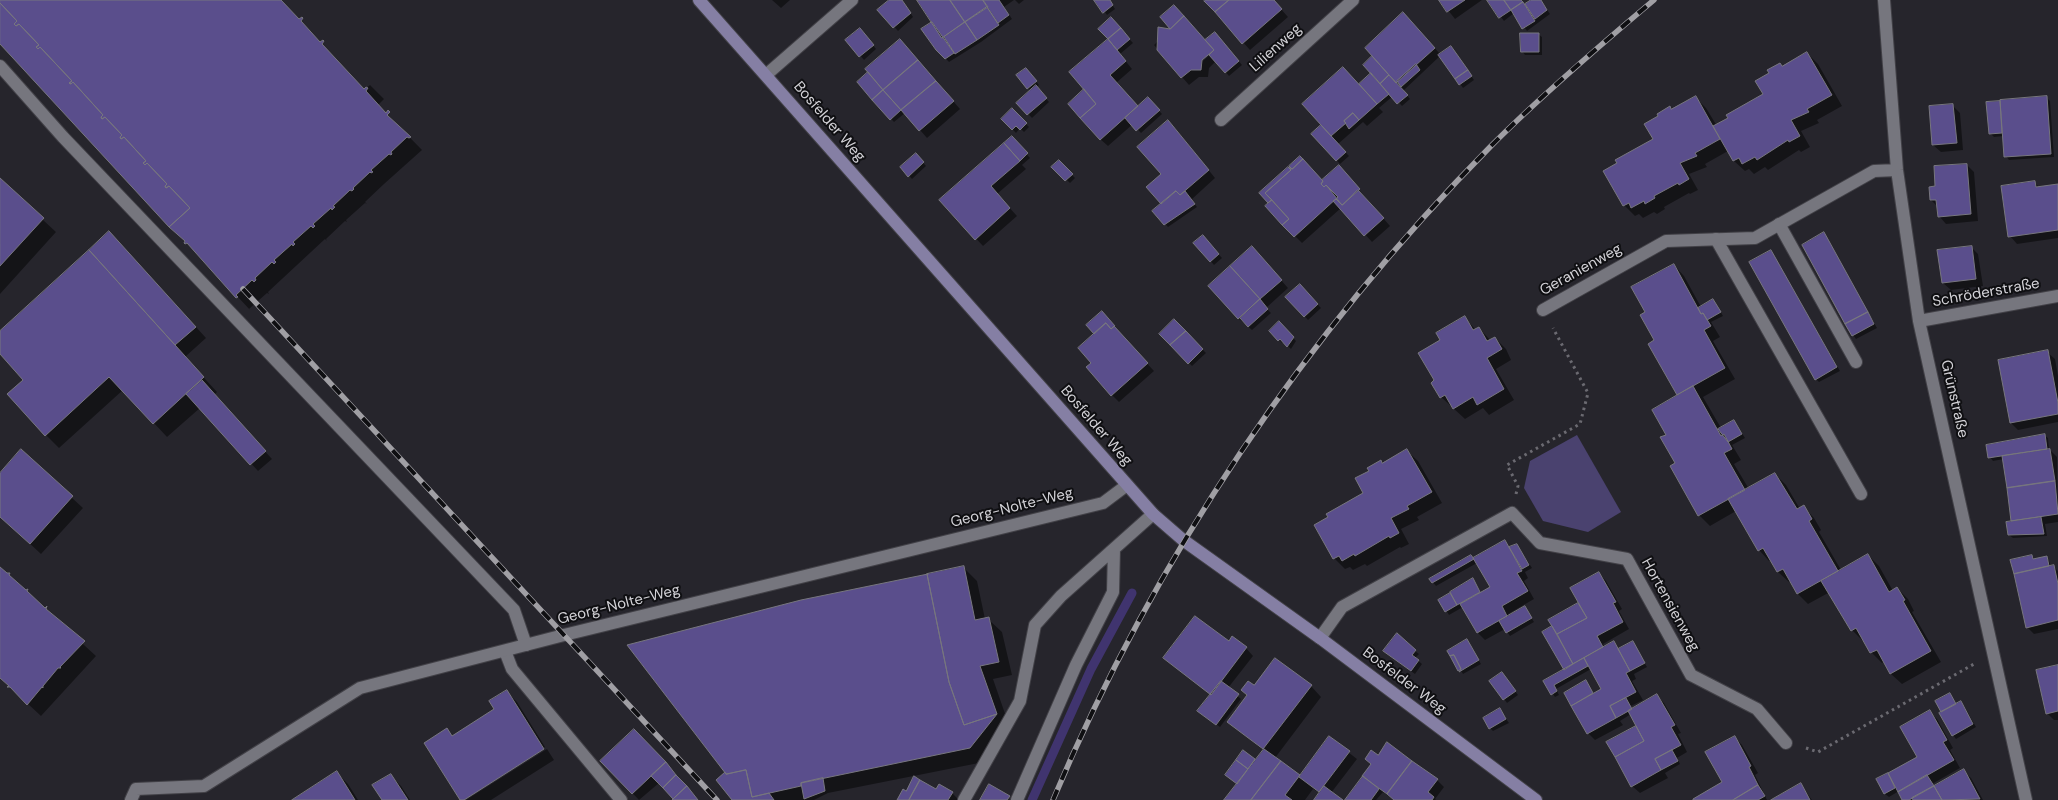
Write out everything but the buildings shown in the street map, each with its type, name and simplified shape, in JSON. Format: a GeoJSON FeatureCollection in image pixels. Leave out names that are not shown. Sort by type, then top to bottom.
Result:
{"type":"FeatureCollection","features":[{"type":"Feature","properties":{"kind":"street","name":"Bosfelder Weg"},"geometry":{"type":"LineString","coordinates":[[699,0],[1153,514],[1183,540],[1320,638],[1536,800]]}},
{"type":"Feature","properties":{"kind":"street"},"geometry":{"type":"LineString","coordinates":[[766,75],[852,0]]}},
{"type":"Feature","properties":{"kind":"street","name":"Lilienweg"},"geometry":{"type":"LineString","coordinates":[[1221,120],[1353,0]]}},
{"type":"Feature","properties":{"kind":"street","name":"Grünstraße"},"geometry":{"type":"LineString","coordinates":[[1884,0],[1897,170],[1920,321],[2026,800]]}},
{"type":"Feature","properties":{"kind":"street"},"geometry":{"type":"LineString","coordinates":[[0,66],[63,137],[514,610],[526,645]]}},
{"type":"Feature","properties":{"kind":"street","name":"Geranienweg"},"geometry":{"type":"LineString","coordinates":[[1543,310],[1666,241],[1755,238],[1874,171],[1897,170]]}},
{"type":"Feature","properties":{"kind":"street"},"geometry":{"type":"LineString","coordinates":[[1779,224],[1856,362]]}},
{"type":"Feature","properties":{"kind":"street"},"geometry":{"type":"LineString","coordinates":[[1716,239],[1861,494]]}},
{"type":"Feature","properties":{"kind":"street","name":"Schröderstraße"},"geometry":{"type":"LineString","coordinates":[[1920,321],[2058,296]]}},
{"type":"Feature","properties":{"kind":"street","name":"Georg-Nolte-Weg"},"geometry":{"type":"LineString","coordinates":[[134,794],[204,786],[360,688],[526,645],[1103,503],[1126,485]]}},
{"type":"Feature","properties":{"kind":"street"},"geometry":{"type":"LineString","coordinates":[[1320,638],[1342,607],[1512,513]]}},
{"type":"Feature","properties":{"kind":"street","name":"Hortensienweg"},"geometry":{"type":"LineString","coordinates":[[1512,513],[1540,543],[1627,559],[1691,675],[1757,709],[1786,743]]}},
{"type":"Feature","properties":{"kind":"street"},"geometry":{"type":"LineString","coordinates":[[964,800],[1020,700],[1035,625],[1061,596],[1153,514]]}},
{"type":"Feature","properties":{"kind":"street"},"geometry":{"type":"LineString","coordinates":[[1016,800],[1076,665],[1113,592],[1114,549]]}},
{"type":"Feature","properties":{"kind":"street"},"geometry":{"type":"LineString","coordinates":[[505,651],[512,670],[621,800]]}},
{"type":"Feature","properties":{"kind":"path","name":"Geranienweg"},"geometry":{"type":"LineString","coordinates":[[1512,513],[1518,486],[1507,465],[1580,424],[1588,392],[1543,310]]}},
{"type":"Feature","properties":{"kind":"path"},"geometry":{"type":"LineString","coordinates":[[1786,743],[1818,752],[1994,653]]}},
{"type":"Feature","properties":{"kind":"shaded area"},"geometry":{"type":"Polygon","coordinates":[[[1577,435],[1621,512],[1588,532],[1543,521],[1524,488],[1530,461],[1577,435]]]}},
{"type":"Feature","properties":{"kind":"waterway"},"geometry":{"type":"LineString","coordinates":[[1032,800],[1091,669],[1132,593]]}},
{"type":"Feature","properties":{"kind":"railway"},"geometry":{"type":"LineString","coordinates":[[1053,800],[1094,710],[1138,622],[1188,536],[1241,452],[1298,371],[1359,293],[1423,218],[1491,146],[1571,71],[1654,0]]}},
{"type":"Feature","properties":{"kind":"railway"},"geometry":{"type":"LineString","coordinates":[[243,289],[717,800]]}}]}
